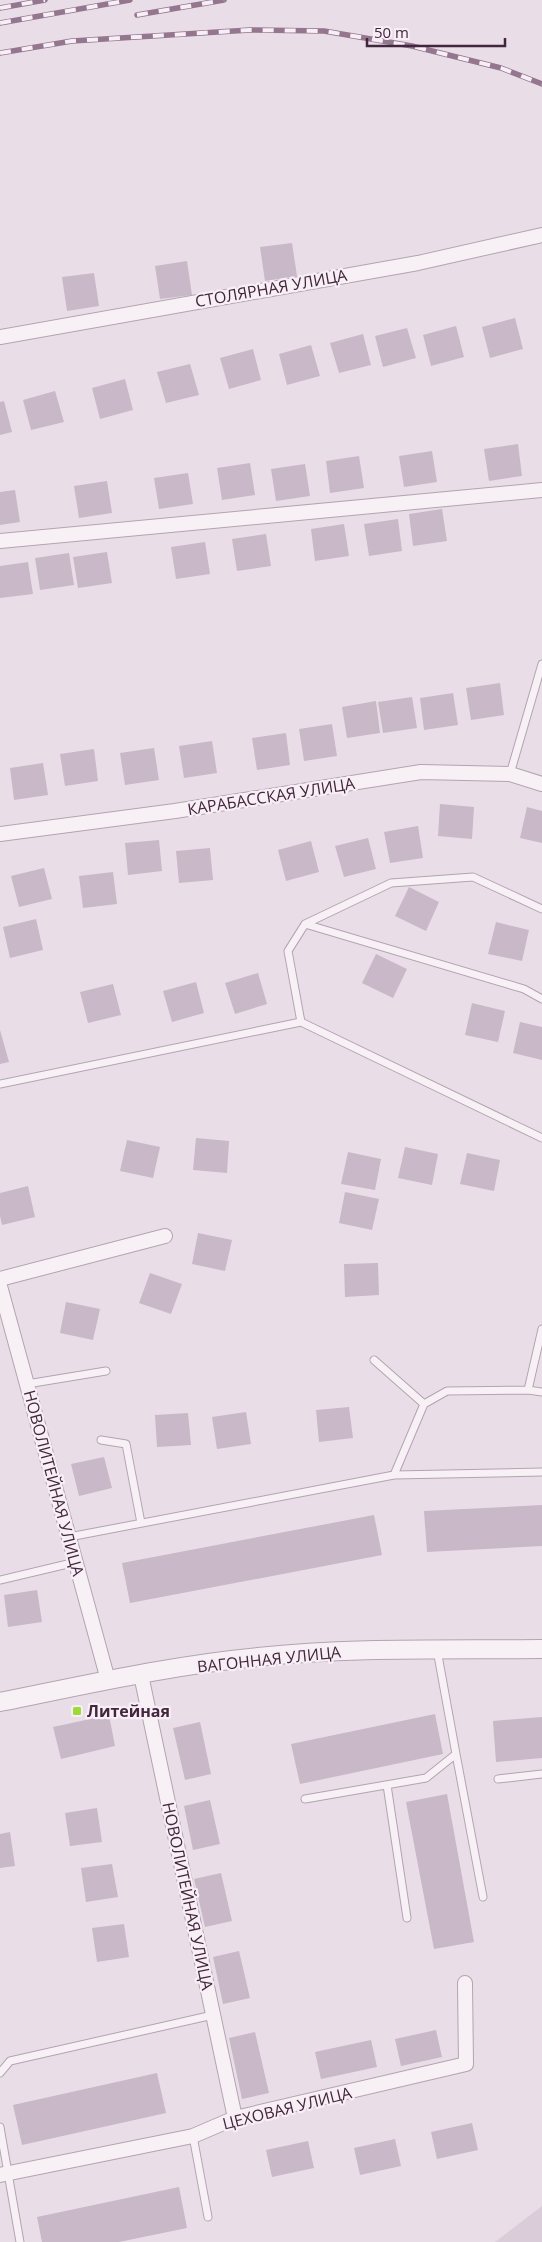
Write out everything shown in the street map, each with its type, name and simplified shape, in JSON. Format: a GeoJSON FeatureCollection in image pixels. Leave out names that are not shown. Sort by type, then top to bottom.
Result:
{"type":"FeatureCollection","features":[{"type":"Feature","properties":{"kind":"street","name":"СТОЛЯРНАЯ УЛИЦА"},"geometry":{"type":"LineString","coordinates":[[0,337],[418,263],[542,234]]}},
{"type":"Feature","properties":{"kind":"street"},"geometry":{"type":"LineString","coordinates":[[0,541],[542,490]]}},
{"type":"Feature","properties":{"kind":"street","name":"КАРАБАССКАЯ УЛИЦА"},"geometry":{"type":"LineString","coordinates":[[0,834],[184,810],[421,772],[510,774],[542,784]]}},
{"type":"Feature","properties":{"kind":"street"},"geometry":{"type":"LineString","coordinates":[[0,1278],[165,1236]]}},
{"type":"Feature","properties":{"kind":"street","name":"НОВОЛИТЕЙНАЯ УЛИЦА"},"geometry":{"type":"LineString","coordinates":[[0,1286],[108,1680]]}},
{"type":"Feature","properties":{"kind":"street","name":"ВАГОННАЯ УЛИЦА"},"geometry":{"type":"LineString","coordinates":[[0,1702],[141,1674],[256,1657],[331,1651],[542,1649]]}},
{"type":"Feature","properties":{"kind":"street","name":"НОВОЛИТЕЙНАЯ УЛИЦА"},"geometry":{"type":"LineString","coordinates":[[141,1674],[235,2118]]}},
{"type":"Feature","properties":{"kind":"street","name":"ЦЕХОВАЯ УЛИЦА"},"geometry":{"type":"LineString","coordinates":[[4,2174],[193,2136],[235,2118],[466,2064],[465,1982]]}},
{"type":"Feature","properties":{"kind":"lane"},"geometry":{"type":"LineString","coordinates":[[510,774],[542,664]]}},
{"type":"Feature","properties":{"kind":"lane"},"geometry":{"type":"LineString","coordinates":[[301,1022],[288,951],[306,924],[391,883],[473,877],[542,909]]}},
{"type":"Feature","properties":{"kind":"lane"},"geometry":{"type":"LineString","coordinates":[[306,924],[524,989],[542,999]]}},
{"type":"Feature","properties":{"kind":"lane"},"geometry":{"type":"LineString","coordinates":[[0,1084],[301,1022],[542,1138]]}},
{"type":"Feature","properties":{"kind":"lane"},"geometry":{"type":"LineString","coordinates":[[528,1390],[542,1329]]}},
{"type":"Feature","properties":{"kind":"lane"},"geometry":{"type":"LineString","coordinates":[[374,1360],[424,1404]]}},
{"type":"Feature","properties":{"kind":"lane"},"geometry":{"type":"LineString","coordinates":[[27,1384],[106,1372]]}},
{"type":"Feature","properties":{"kind":"lane"},"geometry":{"type":"LineString","coordinates":[[394,1475],[424,1404],[447,1391],[528,1390],[542,1392]]}},
{"type":"Feature","properties":{"kind":"lane"},"geometry":{"type":"LineString","coordinates":[[101,1440],[126,1444],[141,1523]]}},
{"type":"Feature","properties":{"kind":"lane"},"geometry":{"type":"LineString","coordinates":[[69,1537],[394,1475],[542,1472]]}},
{"type":"Feature","properties":{"kind":"lane"},"geometry":{"type":"LineString","coordinates":[[0,1580],[76,1562]]}},
{"type":"Feature","properties":{"kind":"lane"},"geometry":{"type":"LineString","coordinates":[[437,1650],[483,1897]]}},
{"type":"Feature","properties":{"kind":"lane"},"geometry":{"type":"LineString","coordinates":[[305,1799],[426,1778],[456,1754]]}},
{"type":"Feature","properties":{"kind":"lane"},"geometry":{"type":"LineString","coordinates":[[498,1779],[542,1774]]}},
{"type":"Feature","properties":{"kind":"lane"},"geometry":{"type":"LineString","coordinates":[[386,1785],[407,1918]]}},
{"type":"Feature","properties":{"kind":"lane"},"geometry":{"type":"LineString","coordinates":[[0,2073],[10,2061],[213,2014]]}},
{"type":"Feature","properties":{"kind":"lane"},"geometry":{"type":"LineString","coordinates":[[0,2127],[4,2174],[20,2242]]}},
{"type":"Feature","properties":{"kind":"lane"},"geometry":{"type":"LineString","coordinates":[[193,2136],[208,2217]]}},
{"type":"Feature","properties":{"kind":"shaded area"},"geometry":{"type":"Polygon","coordinates":[[[542,2206],[542,2242],[495,2242],[542,2206]]]}},
{"type":"Feature","properties":{"kind":"building"},"geometry":{"type":"Polygon","coordinates":[[[292,243],[297,276],[265,281],[260,247],[292,243]]]}},
{"type":"Feature","properties":{"kind":"building"},"geometry":{"type":"Polygon","coordinates":[[[187,261],[192,295],[160,299],[155,266],[187,261]]]}},
{"type":"Feature","properties":{"kind":"building"},"geometry":{"type":"Polygon","coordinates":[[[94,273],[99,306],[67,311],[62,277],[94,273]]]}},
{"type":"Feature","properties":{"kind":"building"},"geometry":{"type":"Polygon","coordinates":[[[515,318],[523,349],[490,358],[482,327],[515,318]]]}},
{"type":"Feature","properties":{"kind":"building"},"geometry":{"type":"Polygon","coordinates":[[[456,326],[464,357],[431,366],[423,335],[456,326]]]}},
{"type":"Feature","properties":{"kind":"building"},"geometry":{"type":"Polygon","coordinates":[[[407,328],[416,358],[383,367],[375,336],[407,328]]]}},
{"type":"Feature","properties":{"kind":"building"},"geometry":{"type":"Polygon","coordinates":[[[363,334],[371,365],[339,373],[330,343],[363,334]]]}},
{"type":"Feature","properties":{"kind":"building"},"geometry":{"type":"Polygon","coordinates":[[[311,345],[320,376],[287,385],[279,354],[311,345]]]}},
{"type":"Feature","properties":{"kind":"building"},"geometry":{"type":"Polygon","coordinates":[[[253,349],[261,380],[229,389],[220,358],[253,349]]]}},
{"type":"Feature","properties":{"kind":"building"},"geometry":{"type":"Polygon","coordinates":[[[190,364],[199,395],[166,403],[157,372],[190,364]]]}},
{"type":"Feature","properties":{"kind":"building"},"geometry":{"type":"Polygon","coordinates":[[[125,379],[133,410],[100,419],[92,388],[125,379]]]}},
{"type":"Feature","properties":{"kind":"building"},"geometry":{"type":"Polygon","coordinates":[[[55,391],[64,422],[31,430],[23,400],[55,391]]]}},
{"type":"Feature","properties":{"kind":"building"},"geometry":{"type":"Polygon","coordinates":[[[4,401],[12,432],[0,435],[0,402],[4,401]]]}},
{"type":"Feature","properties":{"kind":"building"},"geometry":{"type":"Polygon","coordinates":[[[518,444],[522,476],[489,481],[484,449],[518,444]]]}},
{"type":"Feature","properties":{"kind":"building"},"geometry":{"type":"Polygon","coordinates":[[[432,451],[437,482],[404,487],[399,456],[432,451]]]}},
{"type":"Feature","properties":{"kind":"building"},"geometry":{"type":"Polygon","coordinates":[[[359,456],[364,488],[330,493],[326,461],[359,456]]]}},
{"type":"Feature","properties":{"kind":"building"},"geometry":{"type":"Polygon","coordinates":[[[250,463],[255,495],[222,500],[217,468],[250,463]]]}},
{"type":"Feature","properties":{"kind":"building"},"geometry":{"type":"Polygon","coordinates":[[[305,464],[310,496],[276,501],[271,469],[305,464]]]}},
{"type":"Feature","properties":{"kind":"building"},"geometry":{"type":"Polygon","coordinates":[[[188,473],[193,504],[159,509],[154,478],[188,473]]]}},
{"type":"Feature","properties":{"kind":"building"},"geometry":{"type":"Polygon","coordinates":[[[107,481],[112,513],[79,518],[74,486],[107,481]]]}},
{"type":"Feature","properties":{"kind":"building"},"geometry":{"type":"Polygon","coordinates":[[[15,490],[20,522],[0,525],[0,492],[15,490]]]}},
{"type":"Feature","properties":{"kind":"building"},"geometry":{"type":"Polygon","coordinates":[[[442,509],[447,541],[413,546],[409,514],[442,509]]]}},
{"type":"Feature","properties":{"kind":"building"},"geometry":{"type":"Polygon","coordinates":[[[398,519],[402,551],[369,556],[364,524],[398,519]]]}},
{"type":"Feature","properties":{"kind":"building"},"geometry":{"type":"Polygon","coordinates":[[[344,524],[349,556],[315,561],[311,529],[344,524]]]}},
{"type":"Feature","properties":{"kind":"building"},"geometry":{"type":"Polygon","coordinates":[[[266,534],[271,566],[237,571],[232,539],[266,534]]]}},
{"type":"Feature","properties":{"kind":"building"},"geometry":{"type":"Polygon","coordinates":[[[205,542],[210,574],[176,579],[171,547],[205,542]]]}},
{"type":"Feature","properties":{"kind":"building"},"geometry":{"type":"Polygon","coordinates":[[[107,552],[112,583],[78,588],[73,557],[107,552]]]}},
{"type":"Feature","properties":{"kind":"building"},"geometry":{"type":"Polygon","coordinates":[[[69,553],[74,585],[40,590],[35,558],[69,553]]]}},
{"type":"Feature","properties":{"kind":"building"},"geometry":{"type":"Polygon","coordinates":[[[28,562],[33,594],[0,598],[0,566],[28,562]]]}},
{"type":"Feature","properties":{"kind":"building"},"geometry":{"type":"Polygon","coordinates":[[[500,683],[504,715],[471,720],[466,688],[500,683]]]}},
{"type":"Feature","properties":{"kind":"building"},"geometry":{"type":"Polygon","coordinates":[[[453,693],[458,725],[424,730],[420,698],[453,693]]]}},
{"type":"Feature","properties":{"kind":"building"},"geometry":{"type":"Polygon","coordinates":[[[412,697],[417,728],[383,733],[378,702],[412,697]]]}},
{"type":"Feature","properties":{"kind":"building"},"geometry":{"type":"Polygon","coordinates":[[[376,701],[380,733],[347,738],[342,707],[376,701]]]}},
{"type":"Feature","properties":{"kind":"building"},"geometry":{"type":"Polygon","coordinates":[[[332,724],[337,756],[304,761],[299,729],[332,724]]]}},
{"type":"Feature","properties":{"kind":"building"},"geometry":{"type":"Polygon","coordinates":[[[286,733],[290,765],[257,770],[252,738],[286,733]]]}},
{"type":"Feature","properties":{"kind":"building"},"geometry":{"type":"Polygon","coordinates":[[[212,741],[217,773],[184,778],[179,746],[212,741]]]}},
{"type":"Feature","properties":{"kind":"building"},"geometry":{"type":"Polygon","coordinates":[[[154,748],[159,780],[125,785],[120,753],[154,748]]]}},
{"type":"Feature","properties":{"kind":"building"},"geometry":{"type":"Polygon","coordinates":[[[94,749],[98,781],[65,786],[60,754],[94,749]]]}},
{"type":"Feature","properties":{"kind":"building"},"geometry":{"type":"Polygon","coordinates":[[[43,763],[48,795],[14,800],[10,768],[43,763]]]}},
{"type":"Feature","properties":{"kind":"building"},"geometry":{"type":"Polygon","coordinates":[[[440,804],[474,807],[472,839],[438,836],[440,804]]]}},
{"type":"Feature","properties":{"kind":"building"},"geometry":{"type":"Polygon","coordinates":[[[527,807],[542,811],[542,843],[520,838],[527,807]]]}},
{"type":"Feature","properties":{"kind":"building"},"geometry":{"type":"Polygon","coordinates":[[[418,826],[423,858],[390,863],[384,832],[418,826]]]}},
{"type":"Feature","properties":{"kind":"building"},"geometry":{"type":"Polygon","coordinates":[[[368,838],[376,869],[344,877],[335,846],[368,838]]]}},
{"type":"Feature","properties":{"kind":"building"},"geometry":{"type":"Polygon","coordinates":[[[159,840],[162,871],[128,875],[125,843],[159,840]]]}},
{"type":"Feature","properties":{"kind":"building"},"geometry":{"type":"Polygon","coordinates":[[[311,841],[319,872],[286,881],[278,850],[311,841]]]}},
{"type":"Feature","properties":{"kind":"building"},"geometry":{"type":"Polygon","coordinates":[[[210,848],[213,880],[179,883],[176,851],[210,848]]]}},
{"type":"Feature","properties":{"kind":"building"},"geometry":{"type":"Polygon","coordinates":[[[44,868],[52,899],[19,907],[11,876],[44,868]]]}},
{"type":"Feature","properties":{"kind":"building"},"geometry":{"type":"Polygon","coordinates":[[[113,872],[117,904],[83,908],[79,876],[113,872]]]}},
{"type":"Feature","properties":{"kind":"building"},"geometry":{"type":"Polygon","coordinates":[[[409,887],[439,902],[426,931],[395,916],[409,887]]]}},
{"type":"Feature","properties":{"kind":"building"},"geometry":{"type":"Polygon","coordinates":[[[36,919],[43,950],[10,958],[3,927],[36,919]]]}},
{"type":"Feature","properties":{"kind":"building"},"geometry":{"type":"Polygon","coordinates":[[[496,922],[529,930],[522,961],[488,954],[496,922]]]}},
{"type":"Feature","properties":{"kind":"building"},"geometry":{"type":"Polygon","coordinates":[[[376,954],[407,969],[393,998],[362,983],[376,954]]]}},
{"type":"Feature","properties":{"kind":"building"},"geometry":{"type":"Polygon","coordinates":[[[258,973],[267,1004],[235,1014],[225,983],[258,973]]]}},
{"type":"Feature","properties":{"kind":"building"},"geometry":{"type":"Polygon","coordinates":[[[196,982],[204,1013],[172,1022],[163,991],[196,982]]]}},
{"type":"Feature","properties":{"kind":"building"},"geometry":{"type":"Polygon","coordinates":[[[113,984],[121,1015],[88,1023],[80,992],[113,984]]]}},
{"type":"Feature","properties":{"kind":"building"},"geometry":{"type":"Polygon","coordinates":[[[472,1003],[505,1011],[498,1042],[465,1035],[472,1003]]]}},
{"type":"Feature","properties":{"kind":"building"},"geometry":{"type":"Polygon","coordinates":[[[520,1022],[542,1027],[542,1060],[513,1053],[520,1022]]]}},
{"type":"Feature","properties":{"kind":"building"},"geometry":{"type":"Polygon","coordinates":[[[0,1030],[9,1062],[0,1064],[0,1030]]]}},
{"type":"Feature","properties":{"kind":"building"},"geometry":{"type":"Polygon","coordinates":[[[196,1138],[229,1141],[227,1173],[193,1170],[196,1138]]]}},
{"type":"Feature","properties":{"kind":"building"},"geometry":{"type":"Polygon","coordinates":[[[127,1140],[160,1147],[153,1178],[120,1171],[127,1140]]]}},
{"type":"Feature","properties":{"kind":"building"},"geometry":{"type":"Polygon","coordinates":[[[405,1147],[438,1154],[432,1185],[398,1178],[405,1147]]]}},
{"type":"Feature","properties":{"kind":"building"},"geometry":{"type":"Polygon","coordinates":[[[348,1152],[381,1159],[375,1190],[341,1184],[348,1152]]]}},
{"type":"Feature","properties":{"kind":"building"},"geometry":{"type":"Polygon","coordinates":[[[467,1153],[500,1160],[494,1191],[460,1184],[467,1153]]]}},
{"type":"Feature","properties":{"kind":"building"},"geometry":{"type":"Polygon","coordinates":[[[28,1186],[35,1217],[2,1225],[0,1193],[28,1186]]]}},
{"type":"Feature","properties":{"kind":"building"},"geometry":{"type":"Polygon","coordinates":[[[345,1192],[379,1199],[372,1230],[339,1223],[345,1192]]]}},
{"type":"Feature","properties":{"kind":"building"},"geometry":{"type":"Polygon","coordinates":[[[198,1233],[232,1240],[225,1271],[192,1264],[198,1233]]]}},
{"type":"Feature","properties":{"kind":"building"},"geometry":{"type":"Polygon","coordinates":[[[378,1263],[379,1295],[345,1297],[344,1264],[378,1263]]]}},
{"type":"Feature","properties":{"kind":"building"},"geometry":{"type":"Polygon","coordinates":[[[150,1273],[182,1284],[171,1314],[139,1303],[150,1273]]]}},
{"type":"Feature","properties":{"kind":"building"},"geometry":{"type":"Polygon","coordinates":[[[66,1302],[100,1309],[93,1340],[60,1333],[66,1302]]]}},
{"type":"Feature","properties":{"kind":"building"},"geometry":{"type":"Polygon","coordinates":[[[349,1407],[353,1438],[319,1442],[316,1410],[349,1407]]]}},
{"type":"Feature","properties":{"kind":"building"},"geometry":{"type":"Polygon","coordinates":[[[246,1412],[251,1444],[217,1449],[212,1417],[246,1412]]]}},
{"type":"Feature","properties":{"kind":"building"},"geometry":{"type":"Polygon","coordinates":[[[188,1413],[191,1445],[157,1447],[155,1415],[188,1413]]]}},
{"type":"Feature","properties":{"kind":"building"},"geometry":{"type":"Polygon","coordinates":[[[104,1457],[112,1488],[79,1496],[71,1464],[104,1457]]]}},
{"type":"Feature","properties":{"kind":"building"},"geometry":{"type":"Polygon","coordinates":[[[542,1505],[542,1546],[427,1552],[424,1511],[542,1505]]]}},
{"type":"Feature","properties":{"kind":"building"},"geometry":{"type":"Polygon","coordinates":[[[374,1515],[382,1555],[130,1603],[122,1563],[374,1515]]]}},
{"type":"Feature","properties":{"kind":"building"},"geometry":{"type":"Polygon","coordinates":[[[37,1590],[42,1622],[8,1627],[4,1595],[37,1590]]]}},
{"type":"Feature","properties":{"kind":"building"},"geometry":{"type":"Polygon","coordinates":[[[435,1714],[443,1754],[300,1784],[291,1744],[435,1714]]]}},
{"type":"Feature","properties":{"kind":"building"},"geometry":{"type":"Polygon","coordinates":[[[109,1715],[115,1746],[61,1759],[53,1727],[109,1715]]]}},
{"type":"Feature","properties":{"kind":"building"},"geometry":{"type":"Polygon","coordinates":[[[542,1717],[542,1758],[496,1762],[493,1721],[542,1717]]]}},
{"type":"Feature","properties":{"kind":"building"},"geometry":{"type":"Polygon","coordinates":[[[200,1722],[211,1774],[185,1780],[173,1728],[200,1722]]]}},
{"type":"Feature","properties":{"kind":"building"},"geometry":{"type":"Polygon","coordinates":[[[447,1794],[474,1942],[434,1949],[406,1802],[447,1794]]]}},
{"type":"Feature","properties":{"kind":"building"},"geometry":{"type":"Polygon","coordinates":[[[210,1800],[220,1844],[193,1850],[184,1806],[210,1800]]]}},
{"type":"Feature","properties":{"kind":"building"},"geometry":{"type":"Polygon","coordinates":[[[97,1808],[102,1842],[70,1846],[65,1813],[97,1808]]]}},
{"type":"Feature","properties":{"kind":"building"},"geometry":{"type":"Polygon","coordinates":[[[10,1832],[15,1866],[0,1868],[0,1834],[10,1832]]]}},
{"type":"Feature","properties":{"kind":"building"},"geometry":{"type":"Polygon","coordinates":[[[112,1864],[118,1897],[86,1902],[81,1868],[112,1864]]]}},
{"type":"Feature","properties":{"kind":"building"},"geometry":{"type":"Polygon","coordinates":[[[221,1873],[232,1921],[205,1927],[194,1879],[221,1873]]]}},
{"type":"Feature","properties":{"kind":"building"},"geometry":{"type":"Polygon","coordinates":[[[124,1924],[129,1957],[97,1962],[92,1928],[124,1924]]]}},
{"type":"Feature","properties":{"kind":"building"},"geometry":{"type":"Polygon","coordinates":[[[239,1951],[250,1998],[223,2004],[213,1957],[239,1951]]]}},
{"type":"Feature","properties":{"kind":"building"},"geometry":{"type":"Polygon","coordinates":[[[436,2030],[442,2057],[401,2066],[395,2039],[436,2030]]]}},
{"type":"Feature","properties":{"kind":"building"},"geometry":{"type":"Polygon","coordinates":[[[255,2032],[269,2093],[242,2099],[229,2038],[255,2032]]]}},
{"type":"Feature","properties":{"kind":"building"},"geometry":{"type":"Polygon","coordinates":[[[371,2040],[377,2067],[321,2079],[315,2052],[371,2040]]]}},
{"type":"Feature","properties":{"kind":"building"},"geometry":{"type":"Polygon","coordinates":[[[157,2073],[166,2113],[22,2145],[13,2105],[157,2073]]]}},
{"type":"Feature","properties":{"kind":"building"},"geometry":{"type":"Polygon","coordinates":[[[472,2123],[478,2150],[437,2159],[431,2132],[472,2123]]]}},
{"type":"Feature","properties":{"kind":"building"},"geometry":{"type":"Polygon","coordinates":[[[395,2139],[401,2166],[360,2175],[354,2148],[395,2139]]]}},
{"type":"Feature","properties":{"kind":"building"},"geometry":{"type":"Polygon","coordinates":[[[308,2141],[314,2168],[272,2177],[266,2150],[308,2141]]]}},
{"type":"Feature","properties":{"kind":"building"},"geometry":{"type":"Polygon","coordinates":[[[179,2187],[187,2228],[119,2242],[42,2242],[37,2217],[179,2187]]]}},
{"type":"Feature","properties":{"kind":"railway"},"geometry":{"type":"LineString","coordinates":[[0,8],[45,0]]}},
{"type":"Feature","properties":{"kind":"railway"},"geometry":{"type":"LineString","coordinates":[[0,23],[130,0]]}},
{"type":"Feature","properties":{"kind":"railway"},"geometry":{"type":"LineString","coordinates":[[137,15],[224,0]]}},
{"type":"Feature","properties":{"kind":"railway"},"geometry":{"type":"LineString","coordinates":[[0,53],[72,41],[250,30],[324,31],[412,46],[501,68],[542,84]]}},
{"type":"Feature","properties":{"kind":"place","name":"Литейная"},"geometry":{"type":"Point","coordinates":[77,1711]}}]}
